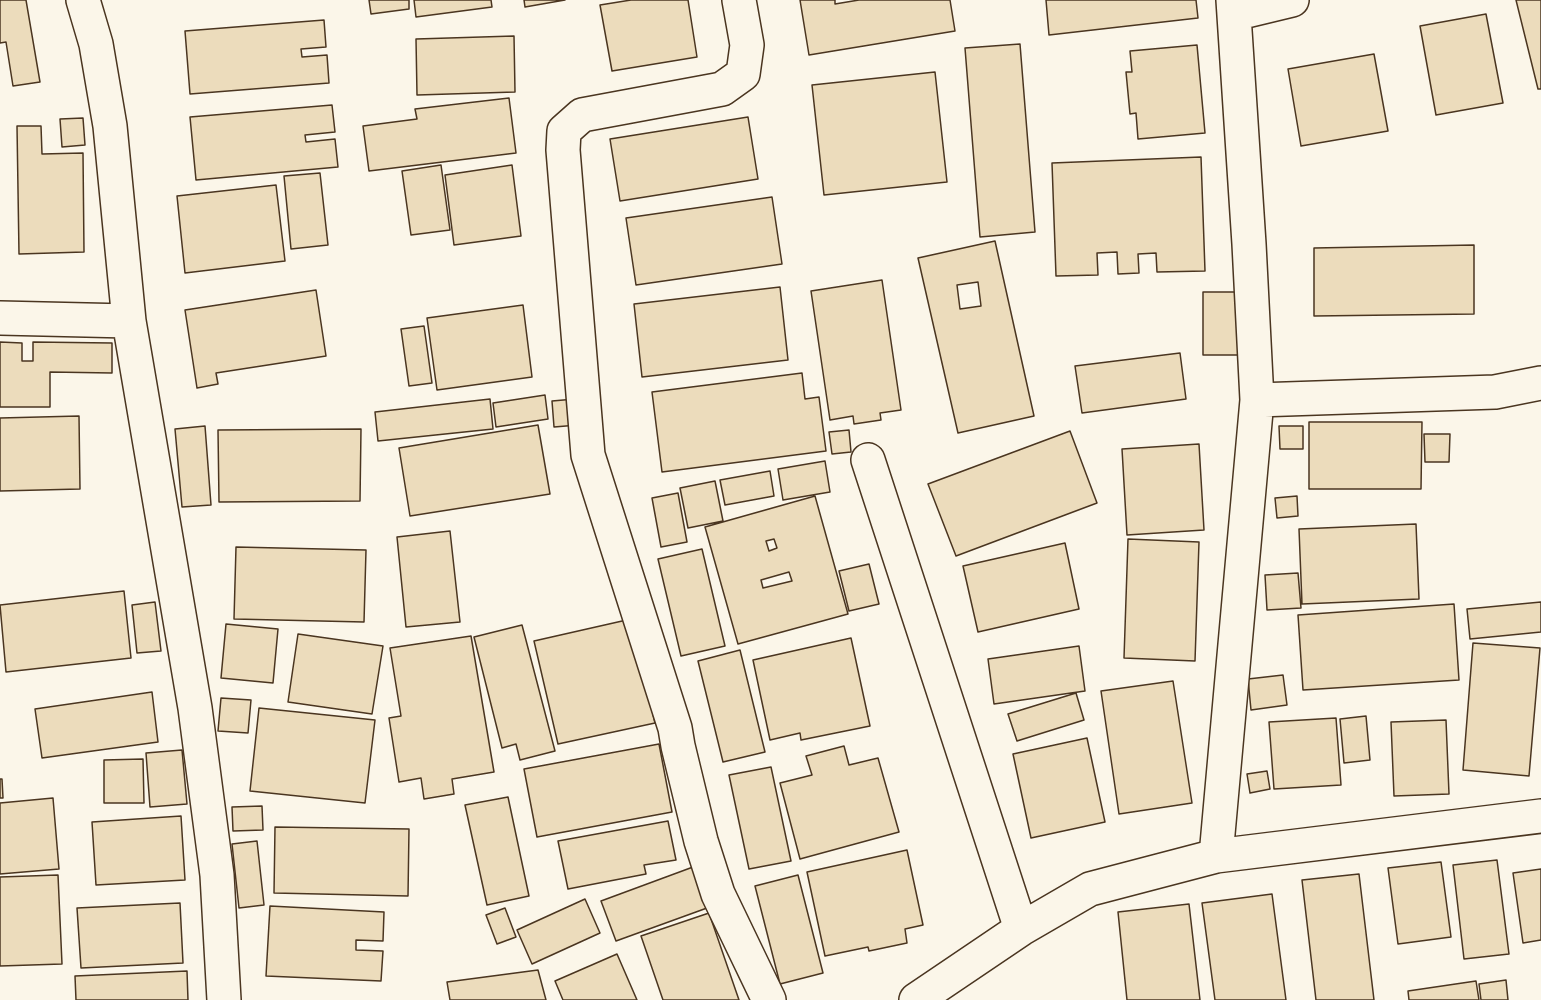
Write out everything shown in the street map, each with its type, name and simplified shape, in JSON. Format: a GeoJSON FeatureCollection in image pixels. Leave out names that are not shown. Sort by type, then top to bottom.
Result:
{"type":"FeatureCollection","features":[{"type":"Feature","properties":{"kind":"street"},"geometry":{"type":"LineString","coordinates":[[84,0],[96,44],[110,126],[129,321],[195,708],[217,875],[224,1000]]}},
{"type":"Feature","properties":{"kind":"street"},"geometry":{"type":"LineString","coordinates":[[739,0],[747,45],[743,74],[722,89],[582,115],[564,131],[563,150],[588,455],[675,728],[701,842],[718,894],[769,1000]]}},
{"type":"Feature","properties":{"kind":"street"},"geometry":{"type":"LineString","coordinates":[[1216,856],[1257,400],[1234,7],[1292,0]]}},
{"type":"Feature","properties":{"kind":"street"},"geometry":{"type":"LineString","coordinates":[[0,318],[129,321]]}},
{"type":"Feature","properties":{"kind":"street"},"geometry":{"type":"LineString","coordinates":[[1257,400],[1495,392],[1541,383]]}},
{"type":"Feature","properties":{"kind":"street"},"geometry":{"type":"LineString","coordinates":[[868,460],[1022,929]]}},
{"type":"Feature","properties":{"kind":"street"},"geometry":{"type":"LineString","coordinates":[[916,1000],[1022,929],[1090,889],[1216,856],[1541,816]]}},
{"type":"Feature","properties":{"kind":"building"},"geometry":{"type":"Polygon","coordinates":[[[0,0],[26,0],[40,82],[13,86],[6,42],[0,43],[0,0]]]}},
{"type":"Feature","properties":{"kind":"building"},"geometry":{"type":"Polygon","coordinates":[[[369,0],[409,0],[409,9],[371,14],[369,0]]]}},
{"type":"Feature","properties":{"kind":"building"},"geometry":{"type":"Polygon","coordinates":[[[414,0],[491,0],[492,7],[416,17],[414,0]]]}},
{"type":"Feature","properties":{"kind":"building"},"geometry":{"type":"Polygon","coordinates":[[[524,0],[565,0],[525,7],[524,0]]]}},
{"type":"Feature","properties":{"kind":"building"},"geometry":{"type":"Polygon","coordinates":[[[631,0],[688,0],[697,57],[612,71],[600,5],[631,0]]]}},
{"type":"Feature","properties":{"kind":"building"},"geometry":{"type":"Polygon","coordinates":[[[800,0],[835,0],[835,4],[859,0],[950,0],[955,31],[809,55],[800,0]]]}},
{"type":"Feature","properties":{"kind":"building"},"geometry":{"type":"Polygon","coordinates":[[[1046,0],[1196,0],[1198,18],[1049,35],[1046,0]]]}},
{"type":"Feature","properties":{"kind":"building"},"geometry":{"type":"Polygon","coordinates":[[[1516,0],[1541,0],[1541,89],[1538,89],[1516,0]]]}},
{"type":"Feature","properties":{"kind":"building"},"geometry":{"type":"Polygon","coordinates":[[[1486,14],[1503,103],[1436,115],[1420,26],[1486,14]]]}},
{"type":"Feature","properties":{"kind":"building"},"geometry":{"type":"Polygon","coordinates":[[[324,20],[326,47],[301,49],[302,57],[327,55],[329,83],[190,94],[185,31],[324,20]]]}},
{"type":"Feature","properties":{"kind":"building"},"geometry":{"type":"Polygon","coordinates":[[[514,36],[515,92],[417,95],[416,39],[514,36]]]}},
{"type":"Feature","properties":{"kind":"building"},"geometry":{"type":"Polygon","coordinates":[[[1020,44],[1035,232],[980,237],[965,48],[1020,44]]]}},
{"type":"Feature","properties":{"kind":"building"},"geometry":{"type":"Polygon","coordinates":[[[1197,45],[1205,133],[1138,139],[1136,113],[1130,114],[1126,72],[1132,72],[1130,51],[1197,45]]]}},
{"type":"Feature","properties":{"kind":"building"},"geometry":{"type":"Polygon","coordinates":[[[1374,54],[1388,131],[1301,146],[1288,69],[1374,54]]]}},
{"type":"Feature","properties":{"kind":"building"},"geometry":{"type":"Polygon","coordinates":[[[935,72],[947,182],[824,195],[812,85],[935,72]]]}},
{"type":"Feature","properties":{"kind":"building"},"geometry":{"type":"Polygon","coordinates":[[[509,98],[516,153],[369,171],[363,126],[417,119],[415,109],[509,98]]]}},
{"type":"Feature","properties":{"kind":"building"},"geometry":{"type":"Polygon","coordinates":[[[332,105],[335,132],[305,135],[306,142],[335,139],[338,167],[196,180],[190,117],[332,105]]]}},
{"type":"Feature","properties":{"kind":"building"},"geometry":{"type":"Polygon","coordinates":[[[748,117],[758,179],[620,201],[610,139],[748,117]]]}},
{"type":"Feature","properties":{"kind":"building"},"geometry":{"type":"Polygon","coordinates":[[[83,118],[85,145],[62,147],[60,119],[83,118]]]}},
{"type":"Feature","properties":{"kind":"building"},"geometry":{"type":"Polygon","coordinates":[[[17,126],[41,126],[42,154],[83,153],[84,252],[19,254],[17,126]]]}},
{"type":"Feature","properties":{"kind":"building"},"geometry":{"type":"Polygon","coordinates":[[[1201,157],[1205,271],[1157,272],[1156,253],[1138,254],[1139,273],[1118,274],[1117,252],[1097,253],[1098,275],[1056,276],[1052,163],[1201,157]]]}},
{"type":"Feature","properties":{"kind":"building"},"geometry":{"type":"Polygon","coordinates":[[[441,165],[450,230],[411,235],[402,171],[441,165]]]}},
{"type":"Feature","properties":{"kind":"building"},"geometry":{"type":"Polygon","coordinates":[[[512,165],[521,236],[454,245],[445,175],[512,165]]]}},
{"type":"Feature","properties":{"kind":"building"},"geometry":{"type":"Polygon","coordinates":[[[320,173],[328,245],[291,249],[284,176],[320,173]]]}},
{"type":"Feature","properties":{"kind":"building"},"geometry":{"type":"Polygon","coordinates":[[[276,185],[285,261],[185,273],[177,196],[276,185]]]}},
{"type":"Feature","properties":{"kind":"building"},"geometry":{"type":"Polygon","coordinates":[[[772,197],[782,264],[636,285],[626,218],[772,197]]]}},
{"type":"Feature","properties":{"kind":"building"},"geometry":{"type":"Polygon","coordinates":[[[995,241],[1034,416],[958,433],[918,258],[995,241]],[[978,282],[957,285],[960,309],[981,306],[978,282]]]}},
{"type":"Feature","properties":{"kind":"building"},"geometry":{"type":"Polygon","coordinates":[[[1474,245],[1474,314],[1314,316],[1314,248],[1474,245]]]}},
{"type":"Feature","properties":{"kind":"building"},"geometry":{"type":"Polygon","coordinates":[[[882,280],[901,410],[880,413],[881,420],[854,424],[853,416],[830,420],[811,291],[882,280]]]}},
{"type":"Feature","properties":{"kind":"building"},"geometry":{"type":"Polygon","coordinates":[[[780,287],[788,360],[642,377],[634,304],[780,287]]]}},
{"type":"Feature","properties":{"kind":"building"},"geometry":{"type":"Polygon","coordinates":[[[316,290],[326,356],[216,373],[218,384],[197,388],[185,310],[316,290]]]}},
{"type":"Feature","properties":{"kind":"building"},"geometry":{"type":"Polygon","coordinates":[[[1203,292],[1238,292],[1238,355],[1203,355],[1203,292]]]}},
{"type":"Feature","properties":{"kind":"building"},"geometry":{"type":"Polygon","coordinates":[[[523,305],[532,377],[437,390],[427,318],[523,305]]]}},
{"type":"Feature","properties":{"kind":"building"},"geometry":{"type":"Polygon","coordinates":[[[424,326],[432,383],[409,386],[401,329],[424,326]]]}},
{"type":"Feature","properties":{"kind":"building"},"geometry":{"type":"Polygon","coordinates":[[[0,342],[22,343],[22,361],[33,361],[33,342],[112,343],[112,373],[50,372],[50,407],[0,407],[0,342]]]}},
{"type":"Feature","properties":{"kind":"building"},"geometry":{"type":"Polygon","coordinates":[[[1180,353],[1186,399],[1082,413],[1075,366],[1180,353]]]}},
{"type":"Feature","properties":{"kind":"building"},"geometry":{"type":"Polygon","coordinates":[[[802,373],[805,399],[819,397],[826,451],[662,472],[652,392],[802,373]]]}},
{"type":"Feature","properties":{"kind":"building"},"geometry":{"type":"Polygon","coordinates":[[[545,395],[548,419],[496,427],[493,403],[545,395]]]}},
{"type":"Feature","properties":{"kind":"building"},"geometry":{"type":"Polygon","coordinates":[[[490,399],[493,429],[378,441],[375,412],[490,399]]]}},
{"type":"Feature","properties":{"kind":"building"},"geometry":{"type":"Polygon","coordinates":[[[575,399],[578,425],[554,427],[552,401],[575,399]]]}},
{"type":"Feature","properties":{"kind":"building"},"geometry":{"type":"Polygon","coordinates":[[[79,416],[80,489],[0,491],[0,418],[79,416]]]}},
{"type":"Feature","properties":{"kind":"building"},"geometry":{"type":"Polygon","coordinates":[[[1309,422],[1422,422],[1421,489],[1309,489],[1309,422]]]}},
{"type":"Feature","properties":{"kind":"building"},"geometry":{"type":"Polygon","coordinates":[[[538,425],[550,494],[410,516],[399,448],[538,425]]]}},
{"type":"Feature","properties":{"kind":"building"},"geometry":{"type":"Polygon","coordinates":[[[205,426],[211,505],[182,507],[175,429],[205,426]]]}},
{"type":"Feature","properties":{"kind":"building"},"geometry":{"type":"Polygon","coordinates":[[[1279,426],[1303,426],[1303,449],[1280,449],[1279,426]]]}},
{"type":"Feature","properties":{"kind":"building"},"geometry":{"type":"Polygon","coordinates":[[[361,429],[360,501],[219,502],[218,430],[361,429]]]}},
{"type":"Feature","properties":{"kind":"building"},"geometry":{"type":"Polygon","coordinates":[[[849,430],[851,452],[832,454],[829,432],[849,430]]]}},
{"type":"Feature","properties":{"kind":"building"},"geometry":{"type":"Polygon","coordinates":[[[1070,431],[1097,503],[956,556],[928,484],[1070,431]]]}},
{"type":"Feature","properties":{"kind":"building"},"geometry":{"type":"Polygon","coordinates":[[[1424,434],[1450,434],[1449,462],[1425,462],[1424,434]]]}},
{"type":"Feature","properties":{"kind":"building"},"geometry":{"type":"Polygon","coordinates":[[[1199,444],[1204,530],[1127,535],[1122,449],[1199,444]]]}},
{"type":"Feature","properties":{"kind":"building"},"geometry":{"type":"Polygon","coordinates":[[[825,461],[830,492],[783,500],[778,469],[825,461]]]}},
{"type":"Feature","properties":{"kind":"building"},"geometry":{"type":"Polygon","coordinates":[[[770,471],[774,496],[725,505],[720,480],[770,471]]]}},
{"type":"Feature","properties":{"kind":"building"},"geometry":{"type":"Polygon","coordinates":[[[715,481],[723,521],[688,528],[680,488],[715,481]]]}},
{"type":"Feature","properties":{"kind":"building"},"geometry":{"type":"Polygon","coordinates":[[[678,493],[687,542],[661,547],[652,498],[678,493]]]}},
{"type":"Feature","properties":{"kind":"building"},"geometry":{"type":"Polygon","coordinates":[[[815,496],[848,614],[738,644],[705,527],[815,496]],[[774,539],[766,541],[769,551],[777,548],[774,539]],[[789,572],[761,580],[763,588],[792,581],[789,572]]]}},
{"type":"Feature","properties":{"kind":"building"},"geometry":{"type":"Polygon","coordinates":[[[1297,496],[1298,516],[1277,518],[1275,498],[1297,496]]]}},
{"type":"Feature","properties":{"kind":"building"},"geometry":{"type":"Polygon","coordinates":[[[1416,524],[1419,599],[1302,604],[1299,529],[1416,524]]]}},
{"type":"Feature","properties":{"kind":"building"},"geometry":{"type":"Polygon","coordinates":[[[450,531],[460,622],[406,627],[397,537],[450,531]]]}},
{"type":"Feature","properties":{"kind":"building"},"geometry":{"type":"Polygon","coordinates":[[[1128,539],[1199,542],[1195,661],[1124,658],[1128,539]]]}},
{"type":"Feature","properties":{"kind":"building"},"geometry":{"type":"Polygon","coordinates":[[[1065,543],[1079,609],[978,632],[963,566],[1065,543]]]}},
{"type":"Feature","properties":{"kind":"building"},"geometry":{"type":"Polygon","coordinates":[[[236,547],[366,550],[364,622],[234,619],[236,547]]]}},
{"type":"Feature","properties":{"kind":"building"},"geometry":{"type":"Polygon","coordinates":[[[702,549],[725,646],[681,656],[658,559],[702,549]]]}},
{"type":"Feature","properties":{"kind":"building"},"geometry":{"type":"Polygon","coordinates":[[[869,564],[879,604],[849,611],[839,571],[869,564]]]}},
{"type":"Feature","properties":{"kind":"building"},"geometry":{"type":"Polygon","coordinates":[[[1298,573],[1301,608],[1267,610],[1265,575],[1298,573]]]}},
{"type":"Feature","properties":{"kind":"building"},"geometry":{"type":"Polygon","coordinates":[[[124,591],[131,658],[6,672],[0,605],[124,591]]]}},
{"type":"Feature","properties":{"kind":"building"},"geometry":{"type":"Polygon","coordinates":[[[155,602],[161,651],[137,653],[132,605],[155,602]]]}},
{"type":"Feature","properties":{"kind":"building"},"geometry":{"type":"Polygon","coordinates":[[[1541,602],[1541,632],[1470,639],[1467,609],[1541,602]]]}},
{"type":"Feature","properties":{"kind":"building"},"geometry":{"type":"Polygon","coordinates":[[[1454,604],[1459,680],[1303,690],[1298,615],[1454,604]]]}},
{"type":"Feature","properties":{"kind":"building"},"geometry":{"type":"Polygon","coordinates":[[[631,619],[655,723],[558,744],[534,641],[631,619]]]}},
{"type":"Feature","properties":{"kind":"building"},"geometry":{"type":"Polygon","coordinates":[[[226,624],[278,629],[273,683],[221,678],[226,624]]]}},
{"type":"Feature","properties":{"kind":"building"},"geometry":{"type":"Polygon","coordinates":[[[522,625],[555,751],[520,760],[516,744],[502,748],[474,637],[522,625]]]}},
{"type":"Feature","properties":{"kind":"building"},"geometry":{"type":"Polygon","coordinates":[[[298,634],[383,646],[372,714],[288,702],[298,634]]]}},
{"type":"Feature","properties":{"kind":"building"},"geometry":{"type":"Polygon","coordinates":[[[471,636],[494,772],[452,779],[454,794],[424,799],[421,778],[399,782],[389,718],[401,716],[390,648],[471,636]]]}},
{"type":"Feature","properties":{"kind":"building"},"geometry":{"type":"Polygon","coordinates":[[[851,638],[870,726],[801,740],[800,733],[770,740],[753,660],[851,638]]]}},
{"type":"Feature","properties":{"kind":"building"},"geometry":{"type":"Polygon","coordinates":[[[1473,643],[1540,648],[1529,776],[1463,770],[1473,643]]]}},
{"type":"Feature","properties":{"kind":"building"},"geometry":{"type":"Polygon","coordinates":[[[1079,646],[1085,691],[994,704],[988,659],[1079,646]]]}},
{"type":"Feature","properties":{"kind":"building"},"geometry":{"type":"Polygon","coordinates":[[[740,650],[765,752],[723,762],[698,661],[740,650]]]}},
{"type":"Feature","properties":{"kind":"building"},"geometry":{"type":"Polygon","coordinates":[[[1283,675],[1287,705],[1251,710],[1248,679],[1283,675]]]}},
{"type":"Feature","properties":{"kind":"building"},"geometry":{"type":"Polygon","coordinates":[[[1173,681],[1192,803],[1119,814],[1101,691],[1173,681]]]}},
{"type":"Feature","properties":{"kind":"building"},"geometry":{"type":"Polygon","coordinates":[[[152,692],[158,742],[42,758],[35,709],[152,692]]]}},
{"type":"Feature","properties":{"kind":"building"},"geometry":{"type":"Polygon","coordinates":[[[1076,693],[1084,720],[1017,741],[1008,714],[1076,693]]]}},
{"type":"Feature","properties":{"kind":"building"},"geometry":{"type":"Polygon","coordinates":[[[221,698],[251,700],[248,733],[218,731],[221,698]]]}},
{"type":"Feature","properties":{"kind":"building"},"geometry":{"type":"Polygon","coordinates":[[[259,708],[375,720],[365,803],[250,791],[259,708]]]}},
{"type":"Feature","properties":{"kind":"building"},"geometry":{"type":"Polygon","coordinates":[[[1366,716],[1370,760],[1344,763],[1340,719],[1366,716]]]}},
{"type":"Feature","properties":{"kind":"building"},"geometry":{"type":"Polygon","coordinates":[[[1336,718],[1341,785],[1274,789],[1269,722],[1336,718]]]}},
{"type":"Feature","properties":{"kind":"building"},"geometry":{"type":"Polygon","coordinates":[[[1446,720],[1449,794],[1394,796],[1391,722],[1446,720]]]}},
{"type":"Feature","properties":{"kind":"building"},"geometry":{"type":"Polygon","coordinates":[[[1087,738],[1105,822],[1031,838],[1013,754],[1087,738]]]}},
{"type":"Feature","properties":{"kind":"building"},"geometry":{"type":"Polygon","coordinates":[[[659,744],[672,812],[537,837],[524,769],[659,744]]]}},
{"type":"Feature","properties":{"kind":"building"},"geometry":{"type":"Polygon","coordinates":[[[844,746],[849,765],[878,758],[899,832],[800,859],[780,783],[812,775],[806,756],[844,746]]]}},
{"type":"Feature","properties":{"kind":"building"},"geometry":{"type":"Polygon","coordinates":[[[182,750],[187,804],[150,807],[146,753],[182,750]]]}},
{"type":"Feature","properties":{"kind":"building"},"geometry":{"type":"Polygon","coordinates":[[[143,759],[144,803],[104,803],[104,760],[143,759]]]}},
{"type":"Feature","properties":{"kind":"building"},"geometry":{"type":"Polygon","coordinates":[[[771,767],[791,861],[749,869],[729,775],[771,767]]]}},
{"type":"Feature","properties":{"kind":"building"},"geometry":{"type":"Polygon","coordinates":[[[1267,771],[1270,789],[1250,793],[1247,774],[1267,771]]]}},
{"type":"Feature","properties":{"kind":"building"},"geometry":{"type":"Polygon","coordinates":[[[0,779],[2,779],[3,798],[0,798],[0,779]]]}},
{"type":"Feature","properties":{"kind":"building"},"geometry":{"type":"Polygon","coordinates":[[[508,797],[529,896],[487,905],[465,805],[508,797]]]}},
{"type":"Feature","properties":{"kind":"building"},"geometry":{"type":"Polygon","coordinates":[[[53,798],[59,869],[0,874],[0,803],[53,798]]]}},
{"type":"Feature","properties":{"kind":"building"},"geometry":{"type":"Polygon","coordinates":[[[262,806],[263,830],[233,831],[232,807],[262,806]]]}},
{"type":"Feature","properties":{"kind":"building"},"geometry":{"type":"Polygon","coordinates":[[[181,816],[185,880],[96,885],[92,822],[181,816]]]}},
{"type":"Feature","properties":{"kind":"building"},"geometry":{"type":"Polygon","coordinates":[[[668,821],[676,860],[644,865],[646,874],[568,889],[558,841],[668,821]]]}},
{"type":"Feature","properties":{"kind":"building"},"geometry":{"type":"Polygon","coordinates":[[[275,827],[409,829],[408,896],[274,893],[275,827]]]}},
{"type":"Feature","properties":{"kind":"building"},"geometry":{"type":"Polygon","coordinates":[[[257,841],[264,905],[239,908],[232,844],[257,841]]]}},
{"type":"Feature","properties":{"kind":"building"},"geometry":{"type":"Polygon","coordinates":[[[907,850],[923,925],[905,929],[907,943],[869,951],[868,947],[825,956],[807,872],[907,850]]]}},
{"type":"Feature","properties":{"kind":"building"},"geometry":{"type":"Polygon","coordinates":[[[1497,860],[1509,954],[1464,959],[1453,865],[1497,860]]]}},
{"type":"Feature","properties":{"kind":"building"},"geometry":{"type":"Polygon","coordinates":[[[1441,862],[1451,937],[1398,944],[1388,868],[1441,862]]]}},
{"type":"Feature","properties":{"kind":"building"},"geometry":{"type":"Polygon","coordinates":[[[693,867],[707,908],[616,941],[601,901],[693,867]]]}},
{"type":"Feature","properties":{"kind":"building"},"geometry":{"type":"Polygon","coordinates":[[[1541,869],[1541,940],[1523,943],[1513,873],[1541,869]]]}},
{"type":"Feature","properties":{"kind":"building"},"geometry":{"type":"Polygon","coordinates":[[[1359,874],[1374,1000],[1316,1000],[1302,880],[1359,874]]]}},
{"type":"Feature","properties":{"kind":"building"},"geometry":{"type":"Polygon","coordinates":[[[58,875],[62,964],[0,966],[0,877],[58,875]]]}},
{"type":"Feature","properties":{"kind":"building"},"geometry":{"type":"Polygon","coordinates":[[[798,875],[823,973],[780,984],[755,886],[798,875]]]}},
{"type":"Feature","properties":{"kind":"building"},"geometry":{"type":"Polygon","coordinates":[[[1272,894],[1286,1000],[1215,1000],[1202,903],[1272,894]]]}},
{"type":"Feature","properties":{"kind":"building"},"geometry":{"type":"Polygon","coordinates":[[[585,899],[600,933],[532,964],[517,930],[585,899]]]}},
{"type":"Feature","properties":{"kind":"building"},"geometry":{"type":"Polygon","coordinates":[[[180,903],[183,963],[81,968],[77,908],[180,903]]]}},
{"type":"Feature","properties":{"kind":"building"},"geometry":{"type":"Polygon","coordinates":[[[1189,904],[1200,1000],[1127,1000],[1118,912],[1189,904]]]}},
{"type":"Feature","properties":{"kind":"building"},"geometry":{"type":"Polygon","coordinates":[[[270,906],[384,912],[383,941],[356,940],[356,950],[383,951],[381,981],[266,976],[270,906]]]}},
{"type":"Feature","properties":{"kind":"building"},"geometry":{"type":"Polygon","coordinates":[[[505,908],[516,937],[497,944],[486,915],[505,908]]]}},
{"type":"Feature","properties":{"kind":"building"},"geometry":{"type":"Polygon","coordinates":[[[709,913],[739,1000],[663,1000],[641,936],[709,913]]]}},
{"type":"Feature","properties":{"kind":"building"},"geometry":{"type":"Polygon","coordinates":[[[617,954],[637,1000],[563,1000],[555,981],[617,954]]]}},
{"type":"Feature","properties":{"kind":"building"},"geometry":{"type":"Polygon","coordinates":[[[538,970],[546,1000],[450,1000],[447,982],[538,970]]]}},
{"type":"Feature","properties":{"kind":"building"},"geometry":{"type":"Polygon","coordinates":[[[187,971],[188,1000],[76,1000],[75,976],[187,971]]]}},
{"type":"Feature","properties":{"kind":"building"},"geometry":{"type":"Polygon","coordinates":[[[1506,980],[1508,1000],[1481,1000],[1479,984],[1506,980]]]}},
{"type":"Feature","properties":{"kind":"building"},"geometry":{"type":"Polygon","coordinates":[[[1476,981],[1479,1000],[1409,1000],[1408,991],[1476,981]]]}}]}
